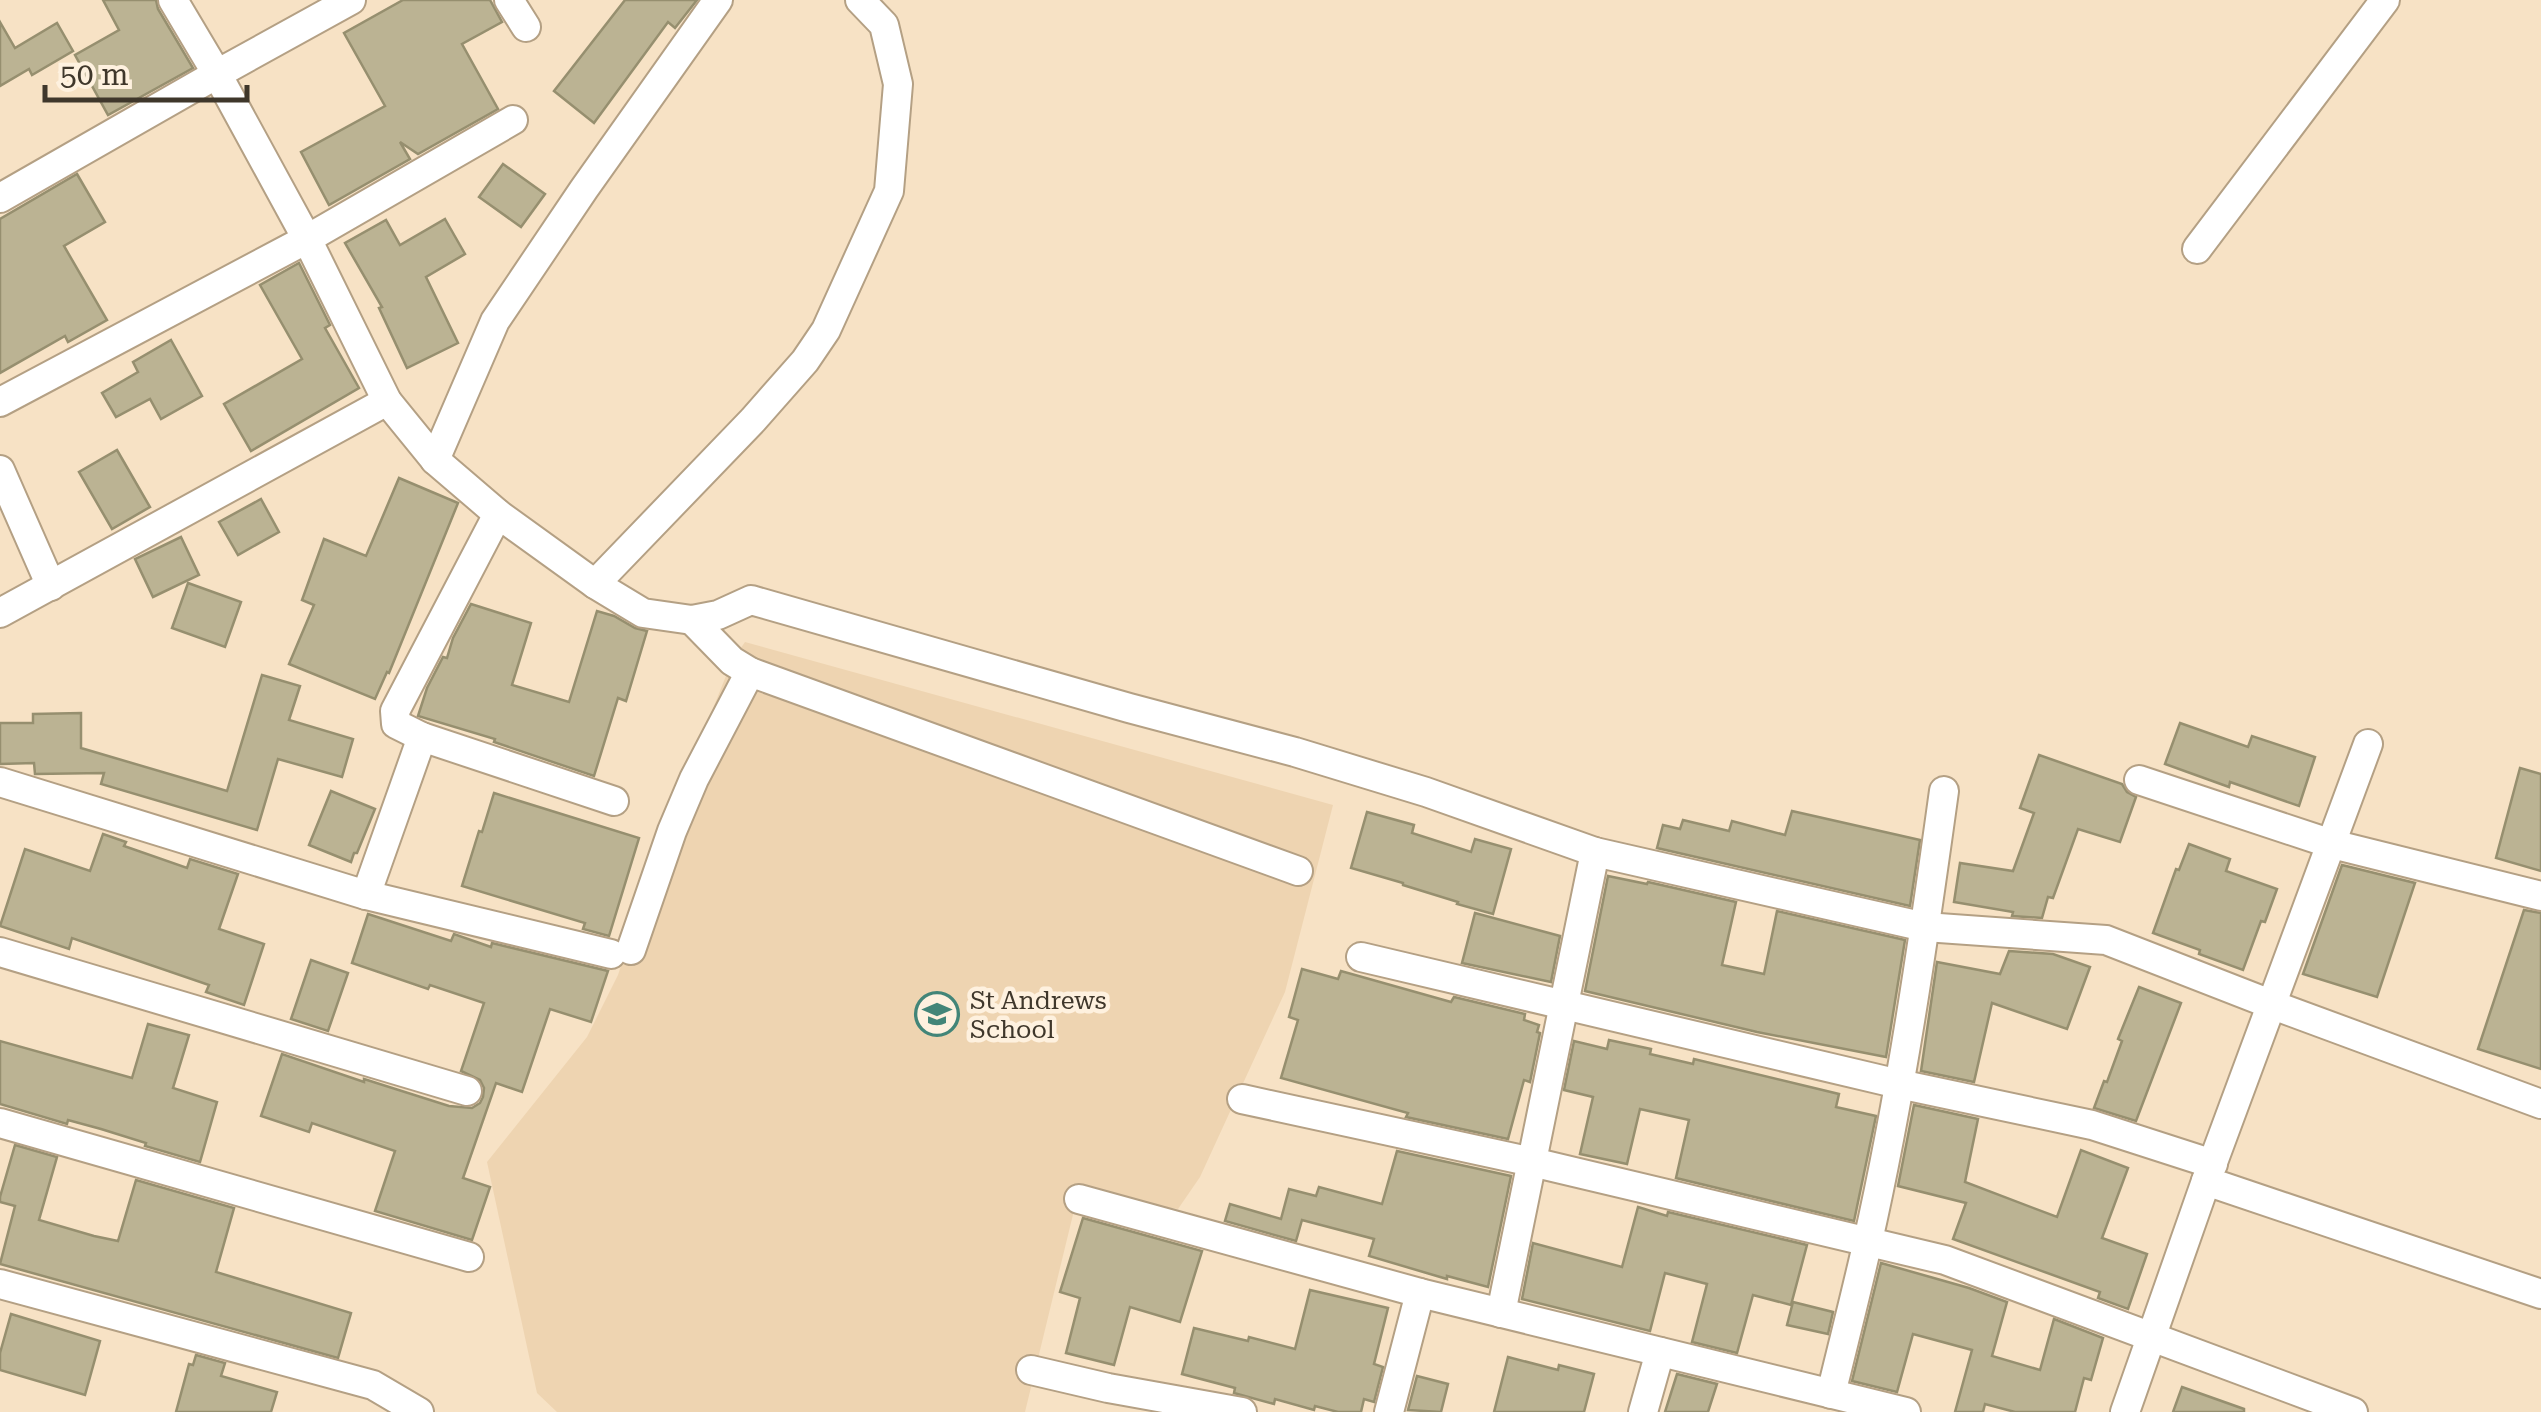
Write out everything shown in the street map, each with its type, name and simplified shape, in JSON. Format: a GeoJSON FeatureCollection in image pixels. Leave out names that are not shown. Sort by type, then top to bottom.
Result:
{"type":"FeatureCollection","features":[{"type":"Feature","properties":{"kind":"street"},"geometry":{"type":"LineString","coordinates":[[174,0],[308,238],[386,401],[435,460],[498,514],[595,584],[643,613],[692,620],[751,600],[1295,752],[1426,792],[1595,852],[1926,927],[2106,940],[2541,1104]]}},
{"type":"Feature","properties":{"kind":"street"},"geometry":{"type":"LineString","coordinates":[[0,198],[351,0]]}},
{"type":"Feature","properties":{"kind":"street"},"geometry":{"type":"LineString","coordinates":[[509,0],[526,27]]}},
{"type":"Feature","properties":{"kind":"street"},"geometry":{"type":"LineString","coordinates":[[435,460],[495,322],[718,0]]}},
{"type":"Feature","properties":{"kind":"street"},"geometry":{"type":"LineString","coordinates":[[595,584],[792,376],[834,313],[889,190],[898,84],[884,26],[860,0]]}},
{"type":"Feature","properties":{"kind":"street"},"geometry":{"type":"LineString","coordinates":[[2198,249],[2385,0]]}},
{"type":"Feature","properties":{"kind":"street"},"geometry":{"type":"LineString","coordinates":[[0,402],[308,238],[513,120]]}},
{"type":"Feature","properties":{"kind":"street"},"geometry":{"type":"LineString","coordinates":[[0,613],[386,401]]}},
{"type":"Feature","properties":{"kind":"street"},"geometry":{"type":"LineString","coordinates":[[0,470],[51,586]]}},
{"type":"Feature","properties":{"kind":"street"},"geometry":{"type":"LineString","coordinates":[[498,514],[395,711],[396,724],[422,737],[614,801]]}},
{"type":"Feature","properties":{"kind":"street"},"geometry":{"type":"LineString","coordinates":[[692,620],[732,661],[750,672],[1298,871]]}},
{"type":"Feature","properties":{"kind":"street"},"geometry":{"type":"LineString","coordinates":[[0,782],[366,895],[621,952],[694,779],[750,672]]}},
{"type":"Feature","properties":{"kind":"street"},"geometry":{"type":"LineString","coordinates":[[366,895],[422,737]]}},
{"type":"Feature","properties":{"kind":"street"},"geometry":{"type":"LineString","coordinates":[[2125,1412],[2209,1172],[2368,744]]}},
{"type":"Feature","properties":{"kind":"street"},"geometry":{"type":"LineString","coordinates":[[2139,780],[2332,844],[2541,896]]}},
{"type":"Feature","properties":{"kind":"street"},"geometry":{"type":"LineString","coordinates":[[1831,1394],[1868,1242],[1899,1084],[1944,791]]}},
{"type":"Feature","properties":{"kind":"street"},"geometry":{"type":"LineString","coordinates":[[1501,1313],[1595,852]]}},
{"type":"Feature","properties":{"kind":"street"},"geometry":{"type":"LineString","coordinates":[[0,952],[466,1091]]}},
{"type":"Feature","properties":{"kind":"street"},"geometry":{"type":"LineString","coordinates":[[1361,957],[1899,1084],[2092,1125],[2541,1294]]}},
{"type":"Feature","properties":{"kind":"street"},"geometry":{"type":"LineString","coordinates":[[1242,1099],[1532,1162],[1945,1260],[2354,1412]]}},
{"type":"Feature","properties":{"kind":"street"},"geometry":{"type":"LineString","coordinates":[[0,1123],[469,1257]]}},
{"type":"Feature","properties":{"kind":"street"},"geometry":{"type":"LineString","coordinates":[[1078,1199],[1420,1293],[1906,1412]]}},
{"type":"Feature","properties":{"kind":"street"},"geometry":{"type":"LineString","coordinates":[[0,1284],[372,1385],[419,1412]]}},
{"type":"Feature","properties":{"kind":"street"},"geometry":{"type":"LineString","coordinates":[[1389,1412],[1420,1293]]}},
{"type":"Feature","properties":{"kind":"street"},"geometry":{"type":"LineString","coordinates":[[1643,1412],[1660,1352]]}},
{"type":"Feature","properties":{"kind":"street"},"geometry":{"type":"LineString","coordinates":[[1031,1370],[1242,1412]]}},
{"type":"Feature","properties":{"kind":"shaded area","name":"St Andrews School"},"geometry":{"type":"Polygon","coordinates":[[[745,642],[1333,805],[1285,992],[1200,1177],[1178,1209],[1078,1194],[1025,1412],[557,1412],[537,1393],[487,1162],[587,1037],[618,975],[671,813],[732,661],[745,642]]]}},
{"type":"Feature","properties":{"kind":"building"},"geometry":{"type":"Polygon","coordinates":[[[103,0],[156,0],[193,68],[108,115],[75,55],[119,30],[103,0]]]}},
{"type":"Feature","properties":{"kind":"building"},"geometry":{"type":"Polygon","coordinates":[[[403,0],[490,0],[502,22],[462,44],[498,109],[418,154],[400,142],[410,159],[329,205],[301,152],[385,106],[344,33],[403,0]]]}},
{"type":"Feature","properties":{"kind":"building"},"geometry":{"type":"Polygon","coordinates":[[[625,0],[697,0],[675,28],[668,22],[594,123],[554,91],[625,0]]]}},
{"type":"Feature","properties":{"kind":"building"},"geometry":{"type":"Polygon","coordinates":[[[0,22],[15,48],[57,23],[73,51],[32,75],[29,69],[0,86],[0,22]]]}},
{"type":"Feature","properties":{"kind":"building"},"geometry":{"type":"Polygon","coordinates":[[[503,164],[545,194],[521,227],[479,197],[503,164]]]}},
{"type":"Feature","properties":{"kind":"building"},"geometry":{"type":"Polygon","coordinates":[[[77,174],[105,222],[64,246],[107,320],[68,342],[65,336],[0,373],[0,219],[77,174]]]}},
{"type":"Feature","properties":{"kind":"building"},"geometry":{"type":"Polygon","coordinates":[[[445,219],[465,254],[426,277],[458,343],[407,368],[379,308],[382,307],[345,243],[386,220],[400,245],[445,219]]]}},
{"type":"Feature","properties":{"kind":"building"},"geometry":{"type":"Polygon","coordinates":[[[299,263],[330,325],[325,328],[359,388],[251,451],[224,404],[302,359],[260,285],[299,263]]]}},
{"type":"Feature","properties":{"kind":"building"},"geometry":{"type":"Polygon","coordinates":[[[171,340],[202,396],[161,419],[150,399],[116,417],[102,393],[138,372],[133,362],[171,340]]]}},
{"type":"Feature","properties":{"kind":"building"},"geometry":{"type":"Polygon","coordinates":[[[117,450],[150,507],[112,529],[79,472],[117,450]]]}},
{"type":"Feature","properties":{"kind":"building"},"geometry":{"type":"Polygon","coordinates":[[[399,478],[458,503],[375,699],[289,664],[314,605],[302,600],[324,539],[366,556],[399,478]]]}},
{"type":"Feature","properties":{"kind":"building"},"geometry":{"type":"Polygon","coordinates":[[[261,499],[279,532],[238,555],[219,522],[261,499]]]}},
{"type":"Feature","properties":{"kind":"building"},"geometry":{"type":"Polygon","coordinates":[[[181,537],[199,575],[153,597],[135,559],[181,537]]]}},
{"type":"Feature","properties":{"kind":"building"},"geometry":{"type":"Polygon","coordinates":[[[188,583],[241,602],[225,647],[172,628],[188,583]]]}},
{"type":"Feature","properties":{"kind":"building"},"geometry":{"type":"Polygon","coordinates":[[[471,604],[531,623],[512,685],[569,702],[597,611],[647,631],[626,701],[618,698],[594,776],[494,742],[495,739],[418,716],[427,688],[443,657],[447,658],[471,604]]]}},
{"type":"Feature","properties":{"kind":"building"},"geometry":{"type":"Polygon","coordinates":[[[262,675],[300,686],[289,720],[353,739],[342,777],[278,759],[257,830],[101,784],[104,773],[35,774],[34,763],[0,764],[0,723],[33,723],[33,714],[81,713],[81,748],[227,791],[262,675]]]}},
{"type":"Feature","properties":{"kind":"building"},"geometry":{"type":"Polygon","coordinates":[[[2180,723],[2248,747],[2252,736],[2315,757],[2299,806],[2165,764],[2180,723]]]}},
{"type":"Feature","properties":{"kind":"building"},"geometry":{"type":"Polygon","coordinates":[[[2039,755],[2122,784],[2136,797],[2120,842],[2078,829],[2042,918],[2012,916],[2013,912],[1954,902],[1960,863],[2013,871],[2034,813],[2020,808],[2039,755]]]}},
{"type":"Feature","properties":{"kind":"building"},"geometry":{"type":"Polygon","coordinates":[[[2520,768],[2541,774],[2541,871],[2496,858],[2520,768]]]}},
{"type":"Feature","properties":{"kind":"building"},"geometry":{"type":"Polygon","coordinates":[[[331,791],[375,809],[351,862],[309,845],[331,791]]]}},
{"type":"Feature","properties":{"kind":"building"},"geometry":{"type":"Polygon","coordinates":[[[494,793],[639,838],[609,936],[583,929],[585,923],[462,886],[494,793]]]}},
{"type":"Feature","properties":{"kind":"building"},"geometry":{"type":"Polygon","coordinates":[[[1792,811],[1920,840],[1910,906],[1657,848],[1663,825],[1680,829],[1683,820],[1729,831],[1732,821],[1785,835],[1792,811]]]}},
{"type":"Feature","properties":{"kind":"building"},"geometry":{"type":"Polygon","coordinates":[[[1367,812],[1414,825],[1412,833],[1471,852],[1475,839],[1511,849],[1493,914],[1351,868],[1367,812]]]}},
{"type":"Feature","properties":{"kind":"building"},"geometry":{"type":"Polygon","coordinates":[[[103,834],[126,842],[124,846],[187,868],[190,859],[238,874],[219,929],[264,944],[244,1005],[206,992],[209,985],[72,938],[69,949],[0,926],[25,849],[90,871],[103,834]]]}},
{"type":"Feature","properties":{"kind":"building"},"geometry":{"type":"Polygon","coordinates":[[[2189,844],[2230,859],[2226,871],[2277,889],[2243,970],[2153,933],[2189,844]]]}},
{"type":"Feature","properties":{"kind":"building"},"geometry":{"type":"Polygon","coordinates":[[[2342,865],[2415,883],[2377,997],[2303,974],[2342,865]]]}},
{"type":"Feature","properties":{"kind":"building"},"geometry":{"type":"Polygon","coordinates":[[[1608,876],[1736,902],[1722,965],[1764,974],[1777,911],[1905,940],[1886,1057],[1757,1032],[1585,991],[1608,876]]]}},
{"type":"Feature","properties":{"kind":"building"},"geometry":{"type":"Polygon","coordinates":[[[2524,910],[2541,913],[2541,1069],[2478,1049],[2524,910]]]}},
{"type":"Feature","properties":{"kind":"building"},"geometry":{"type":"Polygon","coordinates":[[[1475,913],[1560,936],[1551,982],[1462,963],[1475,913]]]}},
{"type":"Feature","properties":{"kind":"building"},"geometry":{"type":"Polygon","coordinates":[[[368,914],[451,941],[454,934],[491,947],[492,943],[608,971],[591,1022],[550,1009],[522,1092],[496,1083],[463,1178],[490,1187],[472,1240],[375,1211],[395,1151],[312,1123],[309,1132],[261,1116],[282,1054],[449,1106],[472,1108],[480,1103],[484,1088],[480,1080],[461,1071],[484,1003],[352,963],[368,914]]]}},
{"type":"Feature","properties":{"kind":"building"},"geometry":{"type":"Polygon","coordinates":[[[2009,951],[2053,954],[2090,967],[2067,1029],[1992,1003],[1974,1082],[1921,1071],[1937,962],[2000,974],[2009,951]]]}},
{"type":"Feature","properties":{"kind":"building"},"geometry":{"type":"Polygon","coordinates":[[[311,960],[348,973],[328,1031],[291,1019],[311,960]]]}},
{"type":"Feature","properties":{"kind":"building"},"geometry":{"type":"Polygon","coordinates":[[[1302,969],[1338,979],[1341,971],[1451,1002],[1454,997],[1525,1014],[1524,1020],[1539,1025],[1530,1082],[1524,1080],[1508,1139],[1406,1117],[1408,1113],[1281,1078],[1298,1020],[1289,1017],[1302,969]]]}},
{"type":"Feature","properties":{"kind":"building"},"geometry":{"type":"Polygon","coordinates":[[[2139,987],[2181,1003],[2136,1121],[2094,1108],[2104,1081],[2107,1082],[2122,1041],[2118,1039],[2139,987]]]}},
{"type":"Feature","properties":{"kind":"building"},"geometry":{"type":"Polygon","coordinates":[[[148,1024],[189,1035],[173,1088],[217,1102],[200,1162],[101,1129],[68,1120],[67,1124],[0,1104],[0,1041],[132,1078],[148,1024]]]}},
{"type":"Feature","properties":{"kind":"building"},"geometry":{"type":"Polygon","coordinates":[[[1609,1040],[1651,1049],[1650,1054],[1693,1064],[1694,1059],[1839,1094],[1836,1107],[1876,1116],[1854,1221],[1676,1178],[1689,1120],[1640,1109],[1627,1164],[1580,1154],[1593,1097],[1564,1090],[1574,1041],[1607,1049],[1609,1040]]]}},
{"type":"Feature","properties":{"kind":"building"},"geometry":{"type":"Polygon","coordinates":[[[1914,1105],[1978,1119],[1965,1182],[2057,1217],[2081,1150],[2128,1168],[2102,1238],[2147,1254],[2128,1309],[2098,1298],[2100,1292],[1953,1239],[1966,1203],[1898,1186],[1914,1105]]]}},
{"type":"Feature","properties":{"kind":"building"},"geometry":{"type":"Polygon","coordinates":[[[15,1145],[57,1157],[39,1220],[94,1236],[118,1241],[136,1180],[234,1208],[216,1272],[351,1313],[338,1358],[0,1264],[15,1206],[0,1202],[0,1197],[15,1145]]]}},
{"type":"Feature","properties":{"kind":"building"},"geometry":{"type":"Polygon","coordinates":[[[1397,1151],[1511,1176],[1488,1287],[1369,1256],[1374,1239],[1302,1220],[1296,1241],[1225,1221],[1230,1204],[1281,1219],[1289,1189],[1316,1196],[1319,1187],[1382,1204],[1397,1151]]]}},
{"type":"Feature","properties":{"kind":"building"},"geometry":{"type":"Polygon","coordinates":[[[1638,1207],[1807,1245],[1791,1305],[1753,1295],[1737,1353],[1692,1342],[1707,1284],[1665,1273],[1650,1331],[1522,1299],[1533,1243],[1622,1267],[1638,1207]]]}},
{"type":"Feature","properties":{"kind":"building"},"geometry":{"type":"Polygon","coordinates":[[[1083,1218],[1202,1251],[1180,1322],[1130,1307],[1114,1365],[1066,1353],[1080,1298],[1060,1292],[1083,1218]]]}},
{"type":"Feature","properties":{"kind":"building"},"geometry":{"type":"Polygon","coordinates":[[[1881,1263],[2007,1302],[1992,1356],[2040,1370],[2054,1319],[2103,1338],[2091,1380],[2084,1378],[2075,1412],[2015,1412],[1985,1404],[1983,1412],[1955,1412],[1972,1350],[1913,1334],[1897,1392],[1852,1381],[1881,1263]]]}},
{"type":"Feature","properties":{"kind":"building"},"geometry":{"type":"Polygon","coordinates":[[[1310,1290],[1388,1308],[1374,1364],[1383,1367],[1374,1402],[1364,1399],[1361,1412],[1315,1406],[1314,1410],[1275,1399],[1274,1404],[1234,1393],[1235,1388],[1182,1374],[1194,1328],[1295,1349],[1310,1290]]]}},
{"type":"Feature","properties":{"kind":"building"},"geometry":{"type":"Polygon","coordinates":[[[1793,1302],[1833,1312],[1828,1334],[1787,1325],[1793,1302]]]}},
{"type":"Feature","properties":{"kind":"building"},"geometry":{"type":"Polygon","coordinates":[[[11,1314],[100,1341],[85,1395],[0,1370],[0,1353],[11,1314]]]}},
{"type":"Feature","properties":{"kind":"building"},"geometry":{"type":"Polygon","coordinates":[[[196,1355],[225,1363],[221,1376],[277,1392],[271,1412],[176,1412],[189,1364],[193,1365],[196,1355]]]}},
{"type":"Feature","properties":{"kind":"building"},"geometry":{"type":"Polygon","coordinates":[[[1508,1357],[1558,1370],[1559,1365],[1594,1374],[1584,1412],[1494,1412],[1508,1357]]]}},
{"type":"Feature","properties":{"kind":"building"},"geometry":{"type":"Polygon","coordinates":[[[1677,1374],[1717,1384],[1708,1412],[1665,1412],[1677,1374]]]}},
{"type":"Feature","properties":{"kind":"building"},"geometry":{"type":"Polygon","coordinates":[[[1417,1376],[1448,1384],[1441,1412],[1408,1410],[1417,1376]]]}},
{"type":"Feature","properties":{"kind":"building"},"geometry":{"type":"Polygon","coordinates":[[[2182,1387],[2244,1409],[2244,1412],[2173,1412],[2182,1387]]]}},
{"type":"Feature","properties":{"kind":"place","name":"St Andrews School"},"geometry":{"type":"Point","coordinates":[937,1014]}}]}
